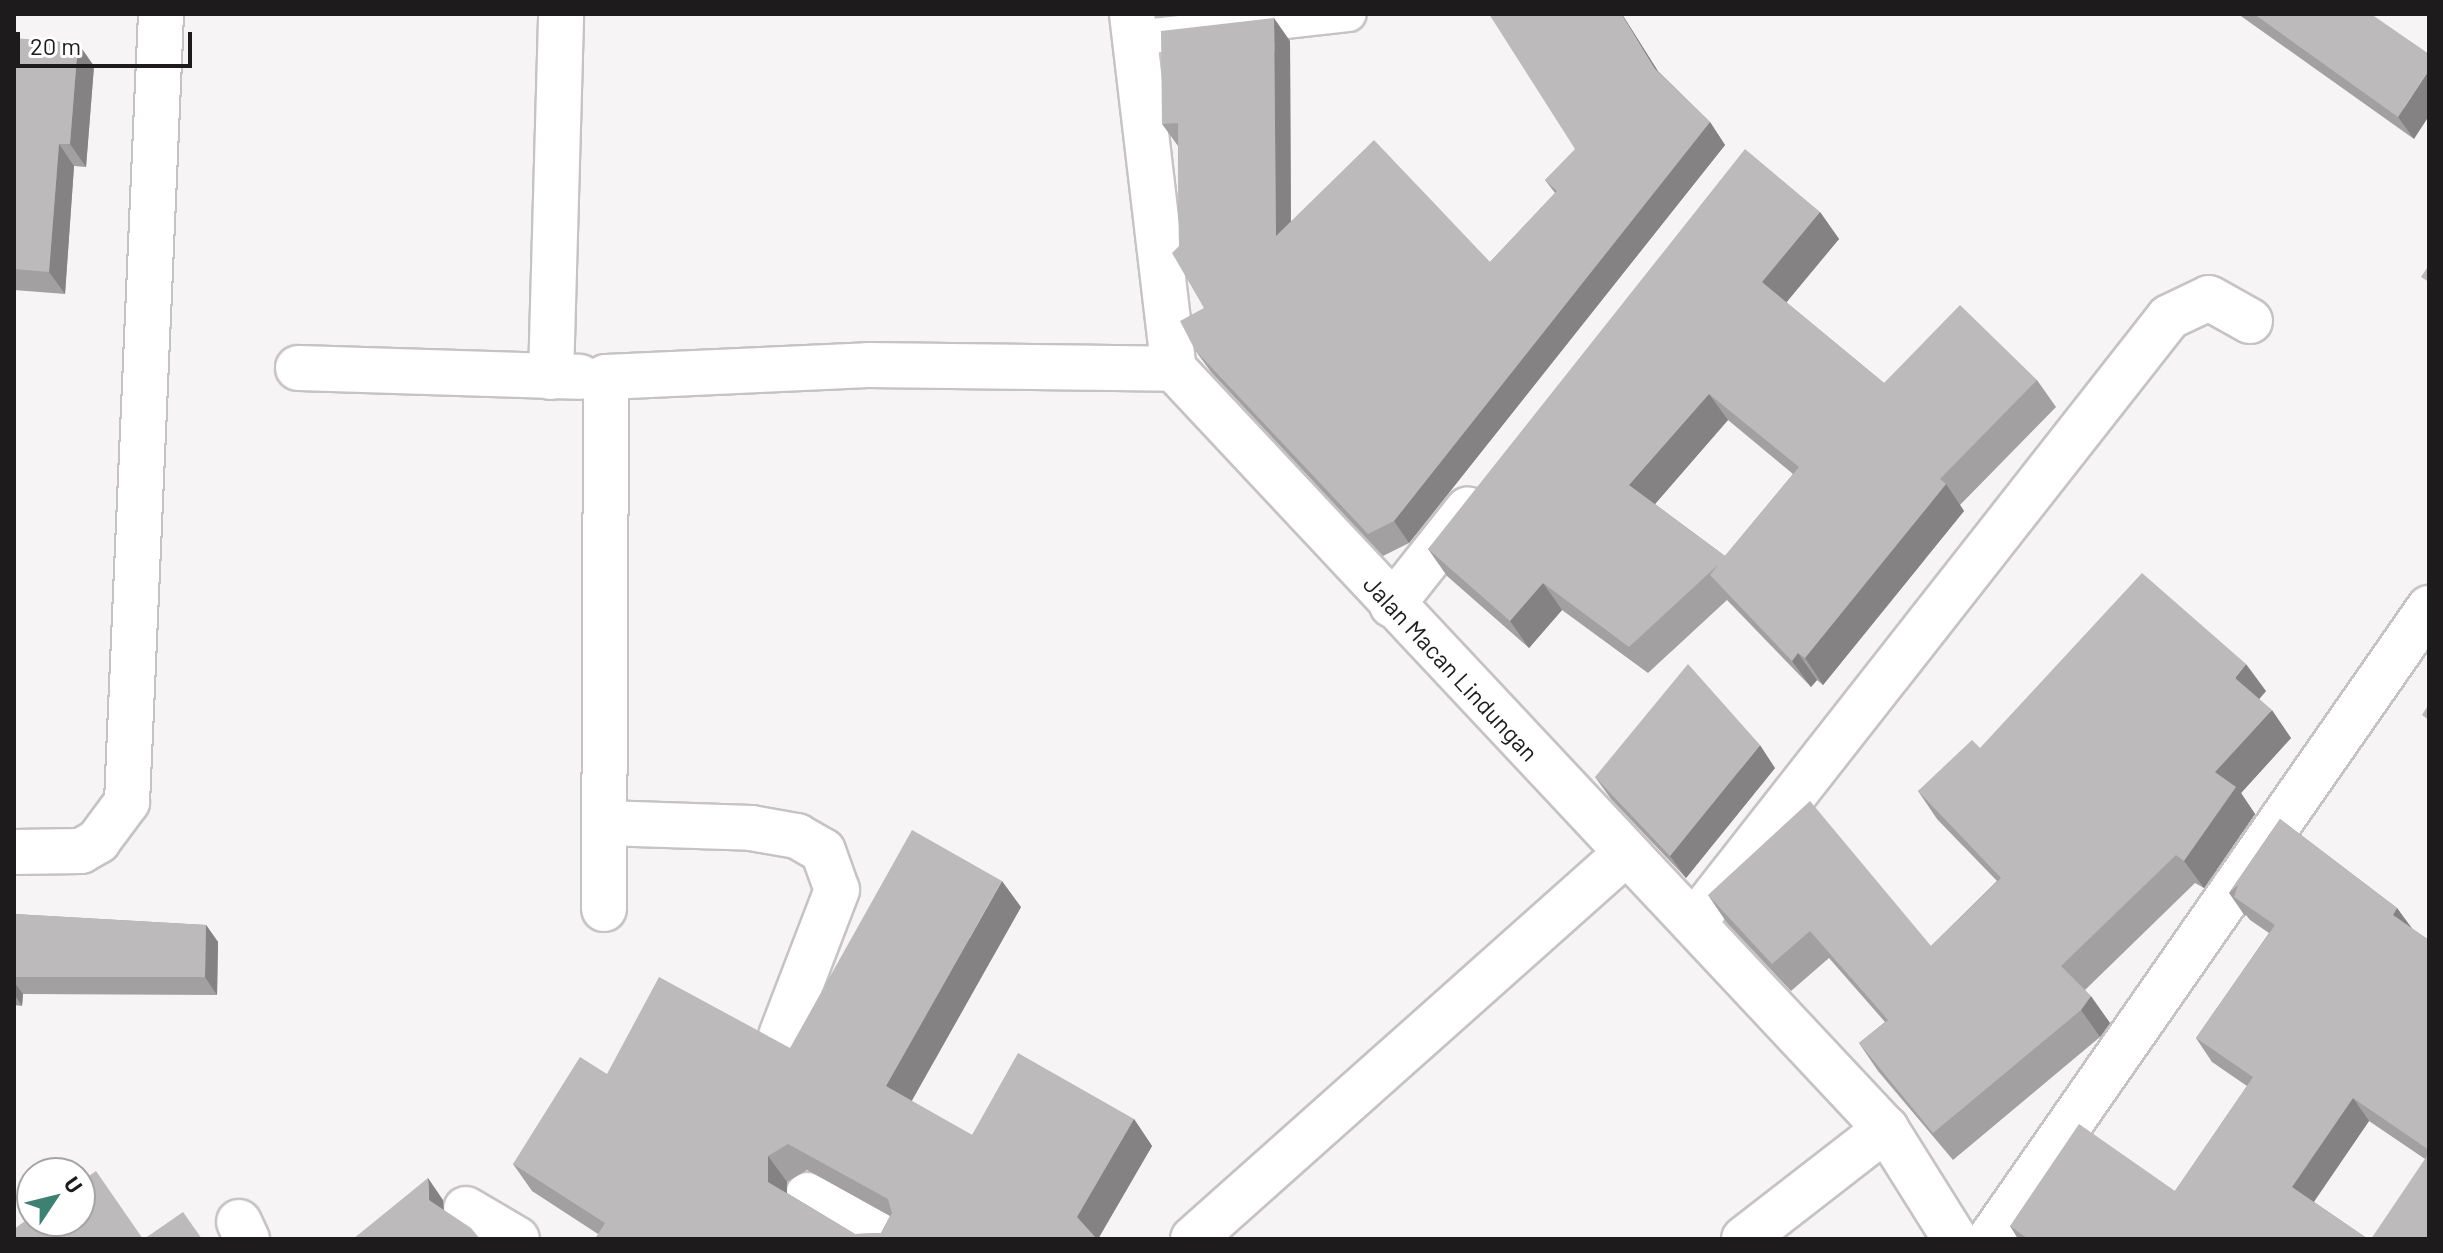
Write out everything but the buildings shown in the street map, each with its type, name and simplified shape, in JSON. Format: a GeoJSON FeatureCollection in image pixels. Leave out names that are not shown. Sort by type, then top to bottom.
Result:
{"type":"FeatureCollection","features":[{"type":"Feature","properties":{"kind":"street"},"geometry":{"type":"LineString","coordinates":[[14,852],[81,851],[98,841],[127,802],[161,14]]}},
{"type":"Feature","properties":{"kind":"street"},"geometry":{"type":"LineString","coordinates":[[551,377],[561,14]]}},
{"type":"Feature","properties":{"kind":"street"},"geometry":{"type":"LineString","coordinates":[[298,368],[551,377],[868,365],[1174,369],[1133,26]]}},
{"type":"Feature","properties":{"kind":"street"},"geometry":{"type":"LineString","coordinates":[[1696,922],[2169,317],[2209,298],[2250,321]]}},
{"type":"Feature","properties":{"kind":"street","name":"Jalan Macan Lindungan"},"geometry":{"type":"LineString","coordinates":[[1174,369],[1624,855],[1696,922],[1886,1129],[1955,1239]]}},
{"type":"Feature","properties":{"kind":"street"},"geometry":{"type":"LineString","coordinates":[[604,909],[606,377]]}},
{"type":"Feature","properties":{"kind":"street"},"geometry":{"type":"LineString","coordinates":[[1392,605],[1490,481]]}},
{"type":"Feature","properties":{"kind":"street"},"geometry":{"type":"LineString","coordinates":[[1990,1239],[2429,608]]}},
{"type":"Feature","properties":{"kind":"street"},"geometry":{"type":"LineString","coordinates":[[604,823],[751,828],[797,836],[823,851],[837,890],[781,1036]]}},
{"type":"Feature","properties":{"kind":"street"},"geometry":{"type":"LineString","coordinates":[[1193,1239],[1624,855]]}},
{"type":"Feature","properties":{"kind":"street"},"geometry":{"type":"LineString","coordinates":[[1744,1239],[1886,1129]]}},
{"type":"Feature","properties":{"kind":"street"},"geometry":{"type":"LineString","coordinates":[[808,1195],[886,1239]]}},
{"type":"Feature","properties":{"kind":"street"},"geometry":{"type":"LineString","coordinates":[[466,1209],[517,1239]]}},
{"type":"Feature","properties":{"kind":"lane"},"geometry":{"type":"LineString","coordinates":[[1133,26],[1349,14]]}}]}
